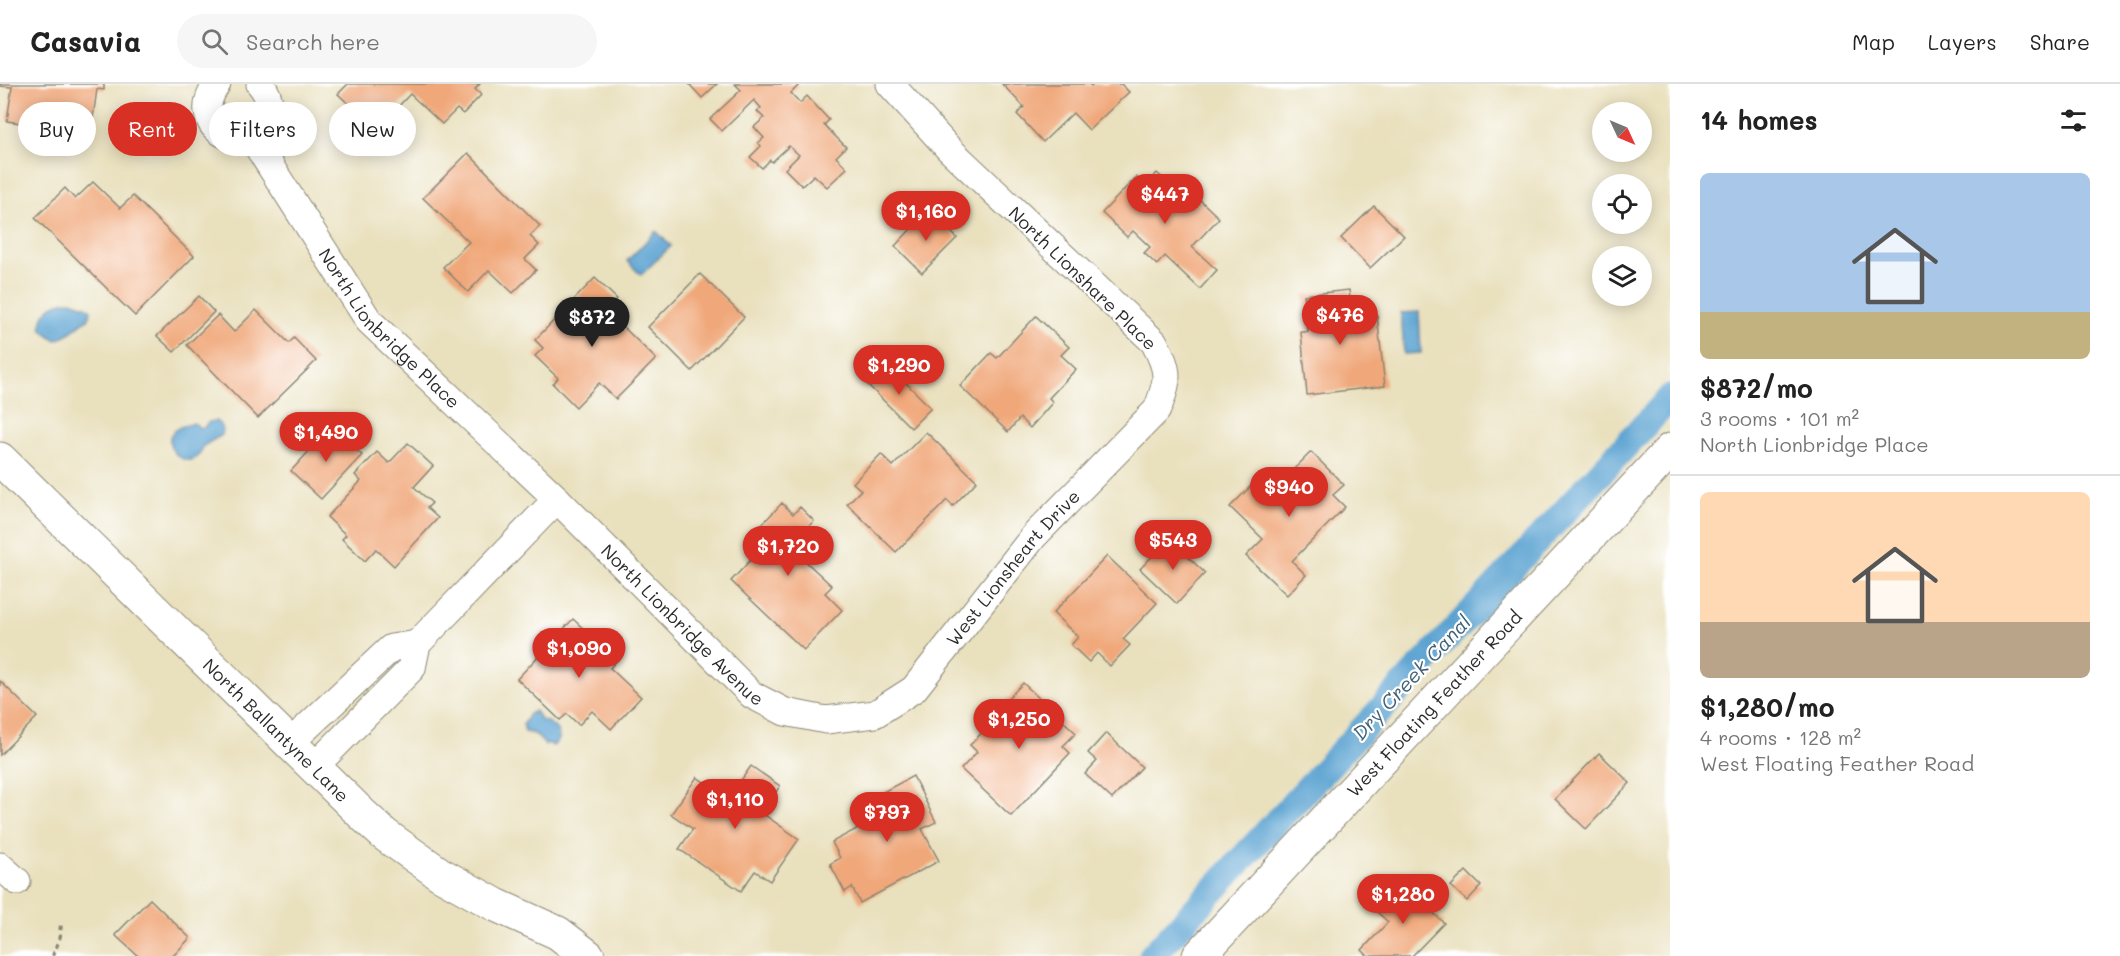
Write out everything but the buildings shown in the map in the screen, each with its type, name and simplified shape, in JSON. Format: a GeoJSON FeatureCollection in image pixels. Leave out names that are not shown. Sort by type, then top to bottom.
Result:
{"type":"FeatureCollection","features":[{"type":"Feature","properties":{"kind":"street"},"geometry":{"type":"LineString","coordinates":[[209,116],[207,104],[210,93],[217,84]]}},
{"type":"Feature","properties":{"kind":"street"},"geometry":{"type":"LineString","coordinates":[[260,84],[269,102]]}},
{"type":"Feature","properties":{"kind":"street","name":"North Lionshare Place"},"geometry":{"type":"LineString","coordinates":[[891,84],[950,149],[1154,342],[1167,374]]}},
{"type":"Feature","properties":{"kind":"street","name":"North Lionbridge Place"},"geometry":{"type":"LineString","coordinates":[[264,156],[369,321],[557,499]]}},
{"type":"Feature","properties":{"kind":"street","name":"West Lionsheart Drive"},"geometry":{"type":"LineString","coordinates":[[826,720],[875,714],[914,689],[1034,536],[1157,410],[1164,392],[1167,374]]}},
{"type":"Feature","properties":{"kind":"street","name":"West Floating Feather Road"},"geometry":{"type":"LineString","coordinates":[[1199,956],[1670,450]]}},
{"type":"Feature","properties":{"kind":"street","name":"North Ballantyne Lane"},"geometry":{"type":"LineString","coordinates":[[3,469],[385,835],[440,874],[558,933],[588,956]]}},
{"type":"Feature","properties":{"kind":"street"},"geometry":{"type":"LineString","coordinates":[[314,767],[412,668],[417,644],[557,499]]}},
{"type":"Feature","properties":{"kind":"street","name":"North Lionbridge Avenue"},"geometry":{"type":"LineString","coordinates":[[557,499],[752,694],[785,712],[826,720]]}},
{"type":"Feature","properties":{"kind":"street"},"geometry":{"type":"LineString","coordinates":[[290,743],[391,648],[417,644]]}},
{"type":"Feature","properties":{"kind":"path"},"geometry":{"type":"LineString","coordinates":[[53,956],[60,936],[61,922]]}},
{"type":"Feature","properties":{"kind":"water"},"geometry":{"type":"Polygon","coordinates":[[[656,231],[671,246],[641,275],[627,261],[656,231]]]}},
{"type":"Feature","properties":{"kind":"water"},"geometry":{"type":"Polygon","coordinates":[[[71,301],[91,310],[89,318],[69,334],[56,340],[42,330],[43,318],[54,305],[71,301]]]}},
{"type":"Feature","properties":{"kind":"water"},"geometry":{"type":"Polygon","coordinates":[[[1419,312],[1421,353],[1404,354],[1401,313],[1419,312]]]}},
{"type":"Feature","properties":{"kind":"water"},"geometry":{"type":"Polygon","coordinates":[[[216,421],[222,427],[222,435],[203,446],[199,455],[193,460],[186,460],[174,452],[170,439],[175,430],[194,423],[202,429],[209,422],[216,421]]]}},
{"type":"Feature","properties":{"kind":"water"},"geometry":{"type":"Polygon","coordinates":[[[535,711],[541,720],[548,722],[556,729],[559,740],[553,746],[548,743],[545,745],[535,734],[525,732],[523,724],[529,714],[535,711]]]}},
{"type":"Feature","properties":{"kind":"waterway","name":"Dry Creek Canal"},"geometry":{"type":"LineString","coordinates":[[1152,956],[1670,398]]}}]}
